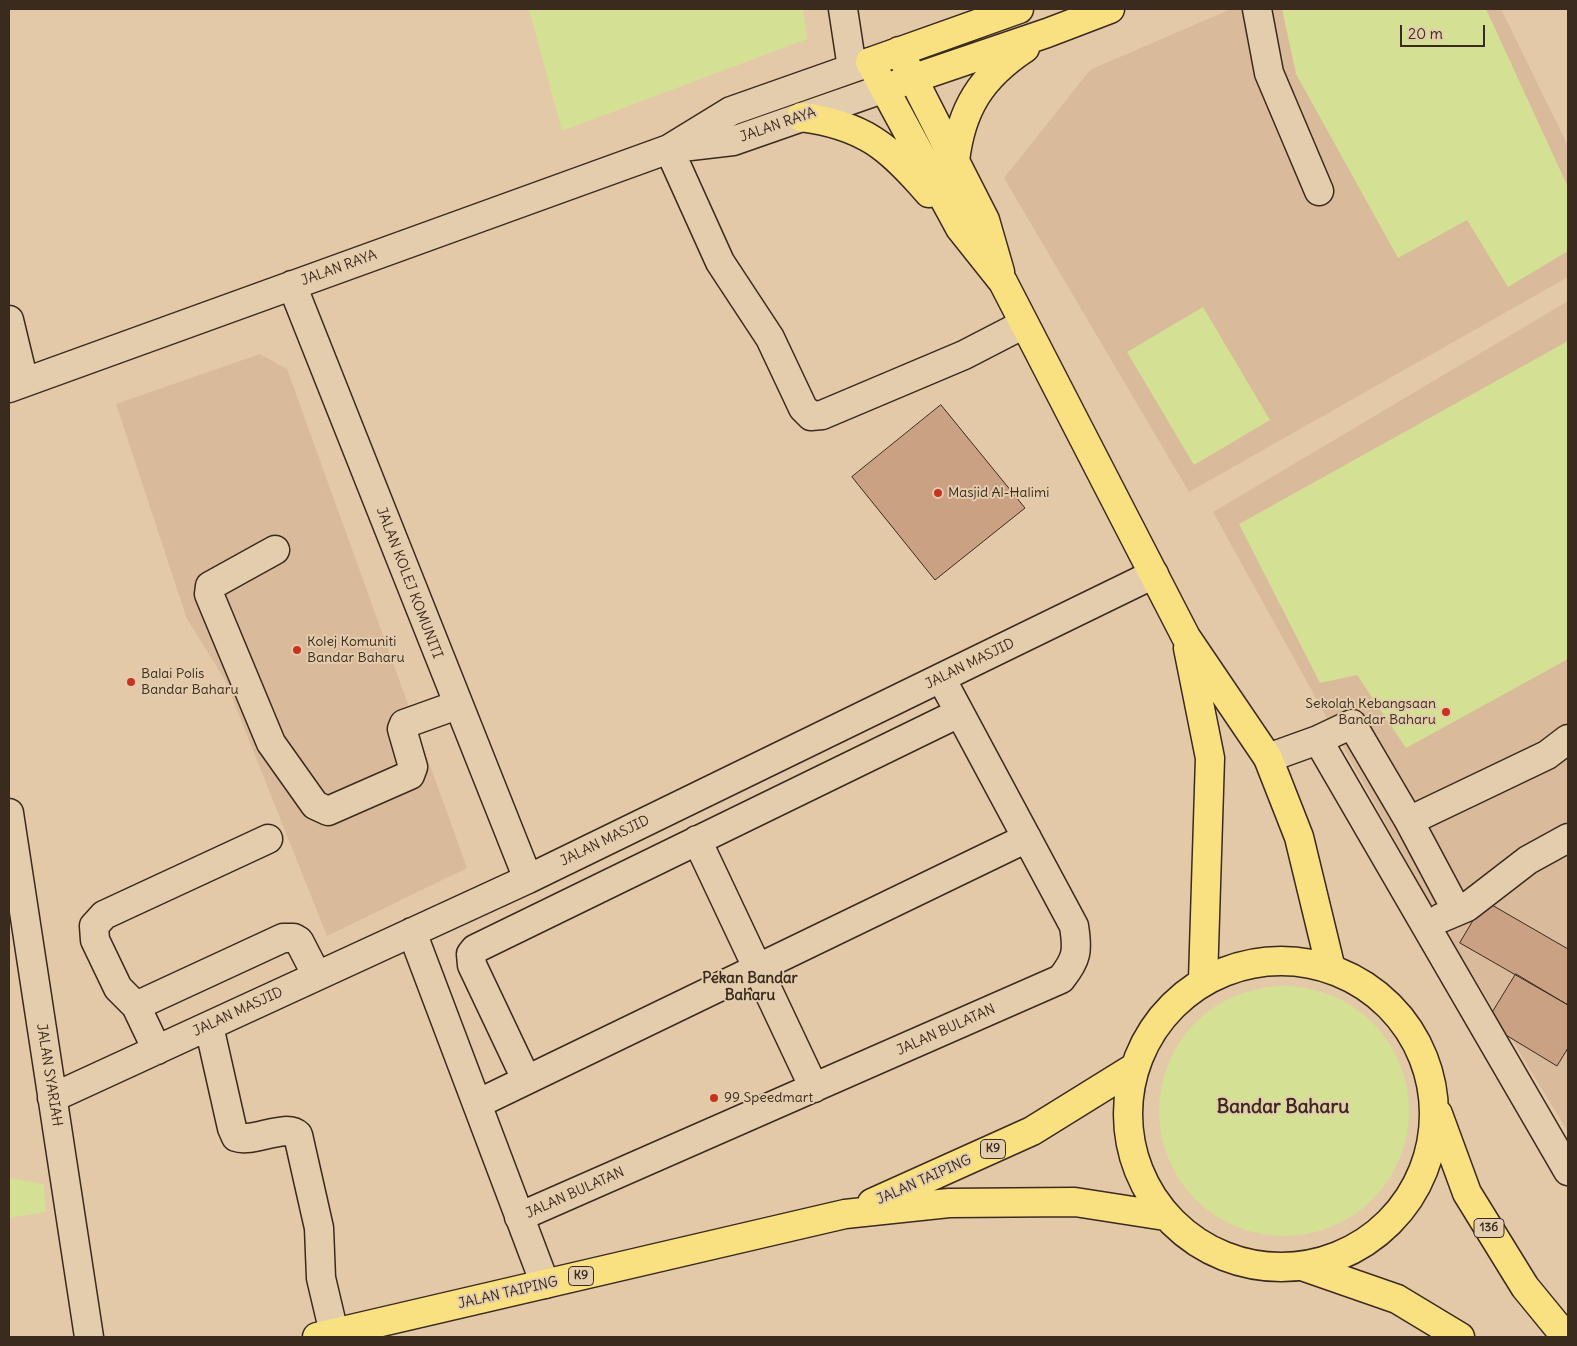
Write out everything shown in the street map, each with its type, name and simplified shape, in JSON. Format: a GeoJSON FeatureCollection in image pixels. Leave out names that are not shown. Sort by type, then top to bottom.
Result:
{"type":"FeatureCollection","features":[{"type":"Feature","properties":{"kind":"main road"},"geometry":{"type":"LineString","coordinates":[[960,228],[884,88],[861,65],[1019,9]]}},
{"type":"Feature","properties":{"kind":"main road"},"geometry":{"type":"LineString","coordinates":[[884,88],[1047,34],[1110,9]]}},
{"type":"Feature","properties":{"kind":"main road"},"geometry":{"type":"LineString","coordinates":[[955,161],[962,124],[985,81],[1005,62],[1047,34]]}},
{"type":"Feature","properties":{"kind":"main road"},"geometry":{"type":"LineString","coordinates":[[899,51],[990,231],[1003,282]]}},
{"type":"Feature","properties":{"kind":"main road"},"geometry":{"type":"LineString","coordinates":[[801,117],[840,124],[870,138],[900,161],[960,228],[1003,282],[1186,637],[1268,758],[1299,837],[1332,969]]}},
{"type":"Feature","properties":{"kind":"main road"},"geometry":{"type":"LineString","coordinates":[[1186,637],[1210,758],[1203,980]]}},
{"type":"Feature","properties":{"kind":"main road"},"geometry":{"type":"LineString","coordinates":[[1305,1267],[1348,1253],[1386,1228],[1409,1200],[1414,1193],[1431,1151],[1435,1105],[1426,1062],[1404,1022],[1372,990],[1332,969],[1288,961],[1244,964],[1203,980],[1172,1004],[1148,1034],[1132,1070],[1126,1121],[1137,1172],[1164,1216],[1205,1248],[1254,1266],[1305,1267],[1397,1298],[1460,1337]]}},
{"type":"Feature","properties":{"kind":"main road","name":"JALAN TAIPING"},"geometry":{"type":"LineString","coordinates":[[845,1214],[1032,1131],[1132,1070]]}},
{"type":"Feature","properties":{"kind":"main road","name":"136"},"geometry":{"type":"LineString","coordinates":[[1435,1105],[1467,1193],[1525,1287],[1566,1337]]}},
{"type":"Feature","properties":{"kind":"main road","name":"JALAN TAIPING"},"geometry":{"type":"LineString","coordinates":[[326,1335],[845,1214],[948,1203],[1075,1202],[1164,1216]]}},
{"type":"Feature","properties":{"kind":"street"},"geometry":{"type":"LineString","coordinates":[[843,9],[861,65]]}},
{"type":"Feature","properties":{"kind":"street"},"geometry":{"type":"LineString","coordinates":[[1257,9],[1269,73],[1319,191]]}},
{"type":"Feature","properties":{"kind":"street","name":"JALAN RAYA"},"geometry":{"type":"LineString","coordinates":[[17,385],[669,149],[731,111],[861,65]]}},
{"type":"Feature","properties":{"kind":"street","name":"JALAN RAYA"},"geometry":{"type":"LineString","coordinates":[[669,149],[733,141],[884,88]]}},
{"type":"Feature","properties":{"kind":"street"},"geometry":{"type":"LineString","coordinates":[[669,149],[720,262],[770,338],[803,408],[811,416],[822,415],[964,355],[1024,324]]}},
{"type":"Feature","properties":{"kind":"street","name":"JALAN KOLEJ KOMUNITI"},"geometry":{"type":"LineString","coordinates":[[292,286],[457,705],[518,884],[524,924]]}},
{"type":"Feature","properties":{"kind":"street"},"geometry":{"type":"LineString","coordinates":[[9,320],[17,385]]}},
{"type":"Feature","properties":{"kind":"street"},"geometry":{"type":"LineString","coordinates":[[274,550],[210,586],[209,594],[271,743],[315,805],[328,811],[410,775],[413,767],[402,729],[404,724],[457,705]]}},
{"type":"Feature","properties":{"kind":"street","name":"JALAN MASJID"},"geometry":{"type":"LineString","coordinates":[[52,1098],[518,884],[1154,574]]}},
{"type":"Feature","properties":{"kind":"street","name":"JALAN BULATAN"},"geometry":{"type":"LineString","coordinates":[[519,1217],[1061,979],[1073,964],[1077,947],[1074,926],[941,678]]}},
{"type":"Feature","properties":{"kind":"street"},"geometry":{"type":"LineString","coordinates":[[526,1080],[472,965],[471,954],[479,946],[959,713]]}},
{"type":"Feature","properties":{"kind":"street"},"geometry":{"type":"LineString","coordinates":[[1268,758],[1318,740],[1352,724],[1409,821],[1457,911]]}},
{"type":"Feature","properties":{"kind":"street"},"geometry":{"type":"LineString","coordinates":[[1409,821],[1547,755],[1568,739]]}},
{"type":"Feature","properties":{"kind":"street"},"geometry":{"type":"LineString","coordinates":[[1318,740],[1568,1168]]}},
{"type":"Feature","properties":{"kind":"street","name":"JALAN SYARIAH"},"geometry":{"type":"LineString","coordinates":[[9,814],[89,1337]]}},
{"type":"Feature","properties":{"kind":"street"},"geometry":{"type":"LineString","coordinates":[[476,1104],[1026,838]]}},
{"type":"Feature","properties":{"kind":"street"},"geometry":{"type":"LineString","coordinates":[[1427,927],[1442,917],[1468,907],[1528,860],[1568,838]]}},
{"type":"Feature","properties":{"kind":"street"},"geometry":{"type":"LineString","coordinates":[[157,1050],[136,1006],[118,988],[95,940],[94,926],[104,915],[268,839]]}},
{"type":"Feature","properties":{"kind":"street"},"geometry":{"type":"LineString","coordinates":[[697,840],[814,1088]]}},
{"type":"Feature","properties":{"kind":"street"},"geometry":{"type":"LineString","coordinates":[[412,932],[544,1284]]}},
{"type":"Feature","properties":{"kind":"street"},"geometry":{"type":"LineString","coordinates":[[136,1006],[288,937],[294,938],[302,946],[316,976]]}},
{"type":"Feature","properties":{"kind":"street"},"geometry":{"type":"LineString","coordinates":[[209,1026],[232,1128],[236,1136],[247,1139],[286,1130],[294,1132],[299,1138],[318,1228],[326,1335]]}},
{"type":"Feature","properties":{"kind":"shaded area"},"geometry":{"type":"Polygon","coordinates":[[[1231,9],[1501,9],[1568,146],[1568,277],[1189,492],[1004,178],[1090,70],[1231,9]]]}},
{"type":"Feature","properties":{"kind":"shaded area","name":"Sekolah Kebangsaan Bandar Baharu"},"geometry":{"type":"Polygon","coordinates":[[[1568,301],[1568,1132],[1435,913],[1213,512],[1568,301]]]}},
{"type":"Feature","properties":{"kind":"shaded area","name":"Kolej Komuniti Bandar Baharu"},"geometry":{"type":"Polygon","coordinates":[[[260,354],[287,369],[467,868],[327,936],[225,680],[187,619],[116,404],[260,354]]]}},
{"type":"Feature","properties":{"kind":"green space"},"geometry":{"type":"Polygon","coordinates":[[[529,9],[803,9],[807,39],[562,131],[529,9]]]}},
{"type":"Feature","properties":{"kind":"green space"},"geometry":{"type":"Polygon","coordinates":[[[1282,9],[1486,9],[1568,187],[1568,251],[1508,287],[1467,220],[1398,258],[1296,74],[1282,9]]]}},
{"type":"Feature","properties":{"kind":"green space"},"geometry":{"type":"Polygon","coordinates":[[[1203,307],[1270,420],[1194,465],[1127,352],[1203,307]]]}},
{"type":"Feature","properties":{"kind":"green space"},"geometry":{"type":"Polygon","coordinates":[[[1568,341],[1568,659],[1406,748],[1357,675],[1320,683],[1239,524],[1568,341]]]}},
{"type":"Feature","properties":{"kind":"green space"},"geometry":{"type":"Polygon","coordinates":[[[1272,986],[1296,986],[1332,995],[1354,1007],[1373,1022],[1388,1041],[1400,1063],[1407,1087],[1409,1111],[1407,1135],[1400,1159],[1388,1181],[1373,1200],[1354,1215],[1332,1227],[1296,1236],[1272,1236],[1236,1227],[1214,1215],[1195,1200],[1180,1181],[1168,1159],[1159,1123],[1159,1099],[1168,1063],[1180,1041],[1195,1022],[1214,1007],[1236,995],[1272,986]]]}},
{"type":"Feature","properties":{"kind":"green space"},"geometry":{"type":"Polygon","coordinates":[[[9,1178],[44,1184],[46,1212],[9,1218],[9,1178]]]}},
{"type":"Feature","properties":{"kind":"building","name":"Masjid Al-Halimi"},"geometry":{"type":"Polygon","coordinates":[[[941,405],[1025,508],[935,580],[852,477],[941,405]]]}},
{"type":"Feature","properties":{"kind":"building"},"geometry":{"type":"Polygon","coordinates":[[[1485,901],[1568,949],[1568,1005],[1460,943],[1485,901]]]}},
{"type":"Feature","properties":{"kind":"building"},"geometry":{"type":"Polygon","coordinates":[[[1516,974],[1568,1005],[1568,1048],[1557,1066],[1486,1023],[1516,974]]]}},
{"type":"Feature","properties":{"kind":"place","name":"Masjid Al-Halimi"},"geometry":{"type":"Point","coordinates":[938,493]}},
{"type":"Feature","properties":{"kind":"place","name":"Kolej Komuniti Bandar Baharu"},"geometry":{"type":"Point","coordinates":[297,650]}},
{"type":"Feature","properties":{"kind":"place","name":"Balai Polis Bandar Baharu"},"geometry":{"type":"Point","coordinates":[131,682]}},
{"type":"Feature","properties":{"kind":"place","name":"Sekolah Kebangsaan Bandar Baharu"},"geometry":{"type":"Point","coordinates":[1446,712]}},
{"type":"Feature","properties":{"kind":"place","name":"99 Speedmart"},"geometry":{"type":"Point","coordinates":[714,1098]}},
{"type":"Feature","properties":{"kind":"district","name":"Pekan Bandar Baharu"},"geometry":{"type":"Point","coordinates":[750,988]}},
{"type":"Feature","properties":{"kind":"district","name":"Bandar Baharu"},"geometry":{"type":"Point","coordinates":[1283,1108]}}]}
